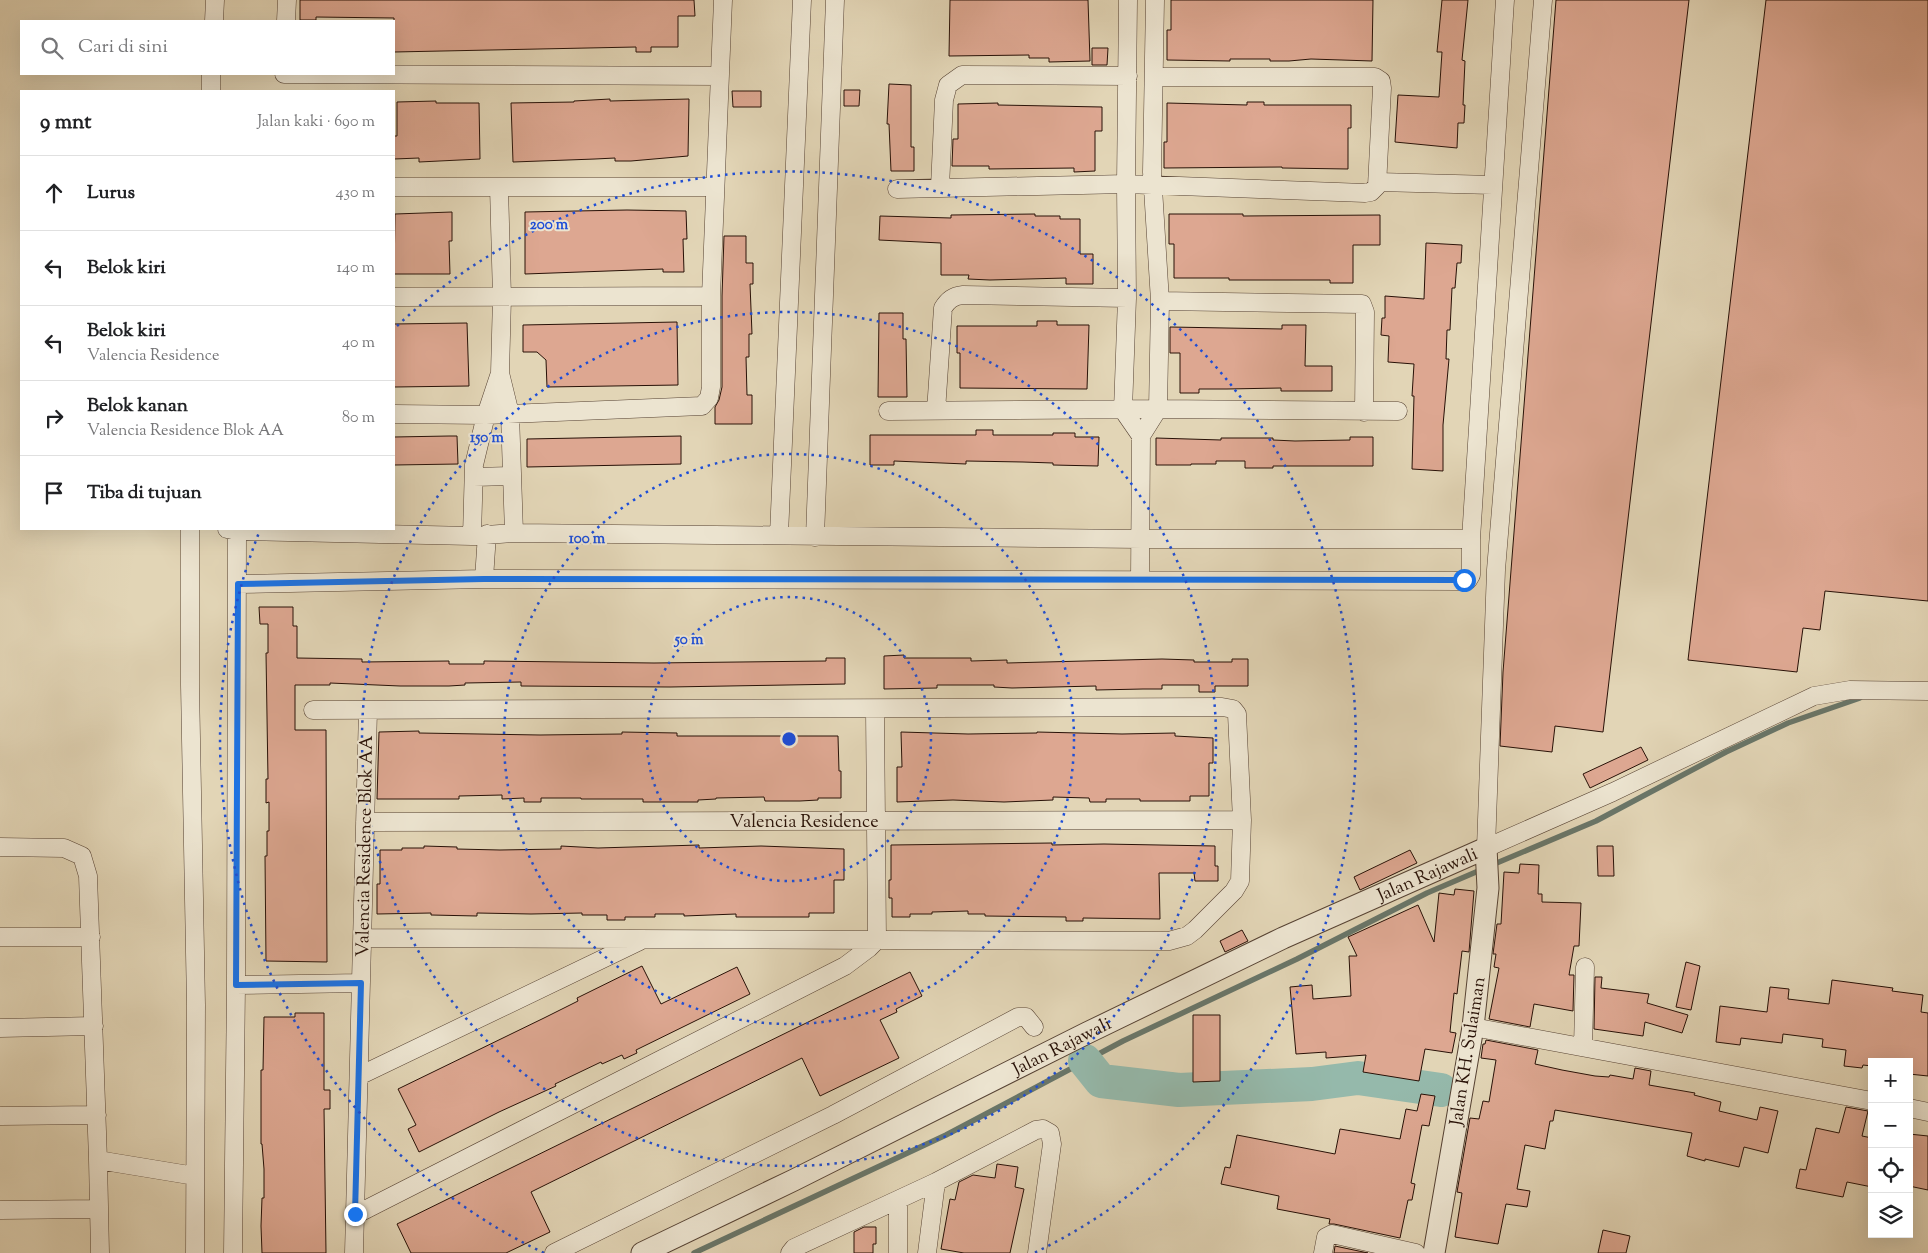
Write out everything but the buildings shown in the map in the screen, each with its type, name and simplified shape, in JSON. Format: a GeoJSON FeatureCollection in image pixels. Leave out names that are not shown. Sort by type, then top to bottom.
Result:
{"type":"FeatureCollection","features":[{"type":"Feature","properties":{"kind":"street"},"geometry":{"type":"LineString","coordinates":[[214,20],[215,0]]}},
{"type":"Feature","properties":{"kind":"street"},"geometry":{"type":"LineString","coordinates":[[286,20],[287,0]]}},
{"type":"Feature","properties":{"kind":"street"},"geometry":{"type":"LineString","coordinates":[[395,414],[486,415],[702,406],[709,398],[711,387],[710,296],[723,0]]}},
{"type":"Feature","properties":{"kind":"street"},"geometry":{"type":"LineString","coordinates":[[779,535],[802,0]]}},
{"type":"Feature","properties":{"kind":"street"},"geometry":{"type":"LineString","coordinates":[[815,537],[835,0]]}},
{"type":"Feature","properties":{"kind":"street"},"geometry":{"type":"LineString","coordinates":[[1128,0],[1127,298],[1123,410],[1141,436]]}},
{"type":"Feature","properties":{"kind":"street"},"geometry":{"type":"LineString","coordinates":[[1140,580],[1141,436],[1158,409],[1160,301],[1153,186],[1155,0]]}},
{"type":"Feature","properties":{"kind":"street"},"geometry":{"type":"LineString","coordinates":[[238,584],[484,579],[1468,580],[1471,575],[1471,539],[1505,0]]}},
{"type":"Feature","properties":{"kind":"street"},"geometry":{"type":"LineString","coordinates":[[1487,862],[1496,570],[1543,0]]}},
{"type":"Feature","properties":{"kind":"street"},"geometry":{"type":"LineString","coordinates":[[1128,24],[1155,22]]}},
{"type":"Feature","properties":{"kind":"street"},"geometry":{"type":"LineString","coordinates":[[210,90],[211,75]]}},
{"type":"Feature","properties":{"kind":"street"},"geometry":{"type":"LineString","coordinates":[[284,75],[284,90]]}},
{"type":"Feature","properties":{"kind":"street"},"geometry":{"type":"LineString","coordinates":[[395,75],[720,76]]}},
{"type":"Feature","properties":{"kind":"street"},"geometry":{"type":"LineString","coordinates":[[940,187],[944,100],[948,84],[962,75],[1128,76]]}},
{"type":"Feature","properties":{"kind":"street"},"geometry":{"type":"LineString","coordinates":[[897,189],[1126,184],[1365,192],[1374,189],[1378,182],[1382,88],[1381,81],[1375,77],[1154,77]]}},
{"type":"Feature","properties":{"kind":"street"},"geometry":{"type":"LineString","coordinates":[[1378,182],[1494,185]]}},
{"type":"Feature","properties":{"kind":"street"},"geometry":{"type":"LineString","coordinates":[[395,187],[715,187]]}},
{"type":"Feature","properties":{"kind":"street"},"geometry":{"type":"LineString","coordinates":[[499,187],[502,297],[500,373],[510,414],[514,533]]}},
{"type":"Feature","properties":{"kind":"street"},"geometry":{"type":"LineString","coordinates":[[936,411],[944,308],[947,302],[954,296],[963,294],[1127,298]]}},
{"type":"Feature","properties":{"kind":"street"},"geometry":{"type":"LineString","coordinates":[[395,297],[710,296]]}},
{"type":"Feature","properties":{"kind":"street"},"geometry":{"type":"LineString","coordinates":[[1160,301],[1362,304],[1365,312],[1364,412]]}},
{"type":"Feature","properties":{"kind":"street"},"geometry":{"type":"LineString","coordinates":[[484,579],[474,465],[486,415],[500,373]]}},
{"type":"Feature","properties":{"kind":"street"},"geometry":{"type":"LineString","coordinates":[[888,411],[1158,409],[1398,411]]}},
{"type":"Feature","properties":{"kind":"street"},"geometry":{"type":"LineString","coordinates":[[474,477],[511,476]]}},
{"type":"Feature","properties":{"kind":"street"},"geometry":{"type":"LineString","coordinates":[[190,530],[190,685],[196,1005],[195,1253]]}},
{"type":"Feature","properties":{"kind":"street"},"geometry":{"type":"LineString","coordinates":[[233,1253],[238,584],[232,530],[479,535],[514,533],[779,535],[815,537],[1471,539]]}},
{"type":"Feature","properties":{"kind":"street"},"geometry":{"type":"LineString","coordinates":[[1487,862],[1613,792],[1814,696],[1850,690],[1928,691]]}},
{"type":"Feature","properties":{"kind":"street"},"geometry":{"type":"LineString","coordinates":[[312,710],[1229,707],[1237,714],[1242,820],[1242,875],[1238,886],[1202,924],[1187,936],[1178,939],[1169,941],[362,938]]}},
{"type":"Feature","properties":{"kind":"street"},"geometry":{"type":"LineString","coordinates":[[355,1214],[845,966],[870,948],[877,940],[875,708]]}},
{"type":"Feature","properties":{"kind":"street","name":"Valencia Residence Blok AA"},"geometry":{"type":"LineString","coordinates":[[354,1253],[368,710]]}},
{"type":"Feature","properties":{"kind":"street","name":"Valencia Residence"},"geometry":{"type":"LineString","coordinates":[[365,822],[1242,820]]}},
{"type":"Feature","properties":{"kind":"street"},"geometry":{"type":"LineString","coordinates":[[0,847],[64,848],[82,856],[88,876],[100,1253]]}},
{"type":"Feature","properties":{"kind":"street","name":"Jalan KH. Sulaiman"},"geometry":{"type":"LineString","coordinates":[[1434,1253],[1473,1027],[1485,925],[1487,862]]}},
{"type":"Feature","properties":{"kind":"street","name":"Jalan Rajawali"},"geometry":{"type":"LineString","coordinates":[[642,1253],[794,1180],[1087,1033],[1283,938],[1487,862]]}},
{"type":"Feature","properties":{"kind":"street"},"geometry":{"type":"LineString","coordinates":[[0,937],[91,936]]}},
{"type":"Feature","properties":{"kind":"street"},"geometry":{"type":"LineString","coordinates":[[359,1076],[645,939]]}},
{"type":"Feature","properties":{"kind":"street"},"geometry":{"type":"LineString","coordinates":[[1583,1047],[1585,967]]}},
{"type":"Feature","properties":{"kind":"street"},"geometry":{"type":"LineString","coordinates":[[236,985],[361,983]]}},
{"type":"Feature","properties":{"kind":"street"},"geometry":{"type":"LineString","coordinates":[[554,1253],[833,1115],[1018,1017],[1026,1016],[1034,1027]]}},
{"type":"Feature","properties":{"kind":"street"},"geometry":{"type":"LineString","coordinates":[[0,1028],[94,1026]]}},
{"type":"Feature","properties":{"kind":"street"},"geometry":{"type":"LineString","coordinates":[[1473,1027],[1868,1100]]}},
{"type":"Feature","properties":{"kind":"street"},"geometry":{"type":"LineString","coordinates":[[1913,1109],[1928,1112]]}},
{"type":"Feature","properties":{"kind":"street"},"geometry":{"type":"LineString","coordinates":[[0,1116],[97,1115]]}},
{"type":"Feature","properties":{"kind":"street"},"geometry":{"type":"LineString","coordinates":[[790,1253],[799,1246],[936,1182],[1036,1130],[1043,1129],[1047,1130],[1052,1137],[1052,1144],[1037,1253]]}},
{"type":"Feature","properties":{"kind":"street"},"geometry":{"type":"LineString","coordinates":[[98,1160],[195,1176]]}},
{"type":"Feature","properties":{"kind":"street"},"geometry":{"type":"LineString","coordinates":[[927,1253],[936,1182]]}},
{"type":"Feature","properties":{"kind":"street"},"geometry":{"type":"LineString","coordinates":[[898,1200],[898,1253]]}},
{"type":"Feature","properties":{"kind":"street"},"geometry":{"type":"LineString","coordinates":[[0,1210],[99,1209]]}},
{"type":"Feature","properties":{"kind":"street"},"geometry":{"type":"LineString","coordinates":[[1323,1253],[1326,1238],[1332,1234],[1416,1253]]}},
{"type":"Feature","properties":{"kind":"waterway"},"geometry":{"type":"LineString","coordinates":[[1492,865],[1596,821],[1726,752],[1788,723],[1860,698]]}},
{"type":"Feature","properties":{"kind":"waterway"},"geometry":{"type":"LineString","coordinates":[[694,1253],[946,1135],[1123,1041],[1297,959],[1427,893],[1483,869]]}},
{"type":"Feature","properties":{"kind":"waterway"},"geometry":{"type":"LineString","coordinates":[[1085,1061],[1101,1081],[1179,1090],[1312,1084],[1358,1078],[1441,1090]]}},
{"type":"Feature","properties":{"kind":"route"},"geometry":{"type":"LineString","coordinates":[[355,1214],[361,983],[236,985],[238,584],[484,579],[1464,580]]}}]}
